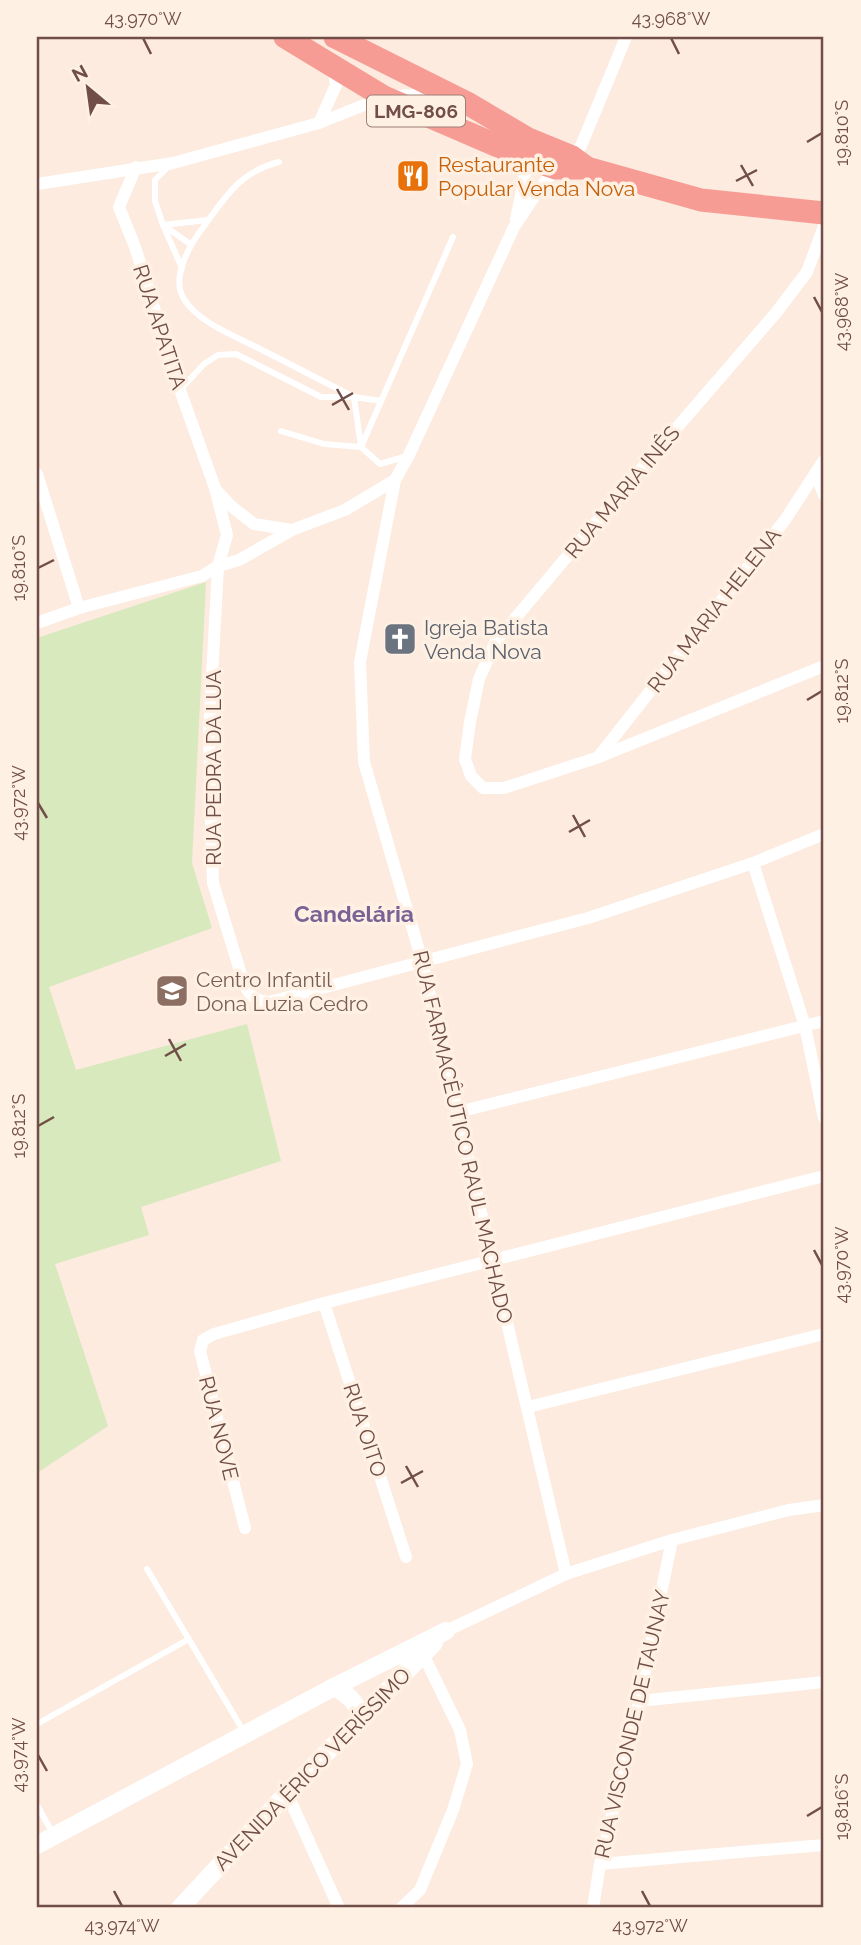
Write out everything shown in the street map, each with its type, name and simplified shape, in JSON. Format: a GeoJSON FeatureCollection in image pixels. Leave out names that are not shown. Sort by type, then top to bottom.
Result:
{"type":"FeatureCollection","features":[{"type":"Feature","properties":{"kind":"highway","name":"LMG-806"},"geometry":{"type":"LineString","coordinates":[[285,37],[384,97],[572,164],[701,200],[824,213]]}},
{"type":"Feature","properties":{"kind":"highway","name":"LMG-806"},"geometry":{"type":"LineString","coordinates":[[335,37],[467,103],[527,148]]}},
{"type":"Feature","properties":{"kind":"street","name":"RUA FARMACÊUTICO RAUL MACHADO"},"geometry":{"type":"LineString","coordinates":[[566,1574],[422,961],[364,762],[359,662],[395,480],[514,227],[538,191],[572,164],[626,37]]}},
{"type":"Feature","properties":{"kind":"street"},"geometry":{"type":"LineString","coordinates":[[319,123],[336,85],[333,66]]}},
{"type":"Feature","properties":{"kind":"street"},"geometry":{"type":"LineString","coordinates":[[37,184],[173,163],[319,123],[384,97],[412,95],[467,103]]}},
{"type":"Feature","properties":{"kind":"street","name":"RUA FARMACÊUTICO RAUL MACHADO"},"geometry":{"type":"LineString","coordinates":[[514,227],[524,181],[527,148]]}},
{"type":"Feature","properties":{"kind":"street","name":"RUA APATITA"},"geometry":{"type":"LineString","coordinates":[[136,167],[119,207],[135,247],[180,390],[215,488],[227,535],[218,566]]}},
{"type":"Feature","properties":{"kind":"street","name":"RUA MARIA INÊS"},"geometry":{"type":"LineString","coordinates":[[599,757],[504,788],[483,788],[471,776],[465,759],[479,679],[496,641],[775,314],[807,272],[824,226]]}},
{"type":"Feature","properties":{"kind":"street","name":"RUA MARIA HELENA"},"geometry":{"type":"LineString","coordinates":[[599,757],[785,520],[824,460]]}},
{"type":"Feature","properties":{"kind":"street"},"geometry":{"type":"LineString","coordinates":[[37,474],[79,608]]}},
{"type":"Feature","properties":{"kind":"street"},"geometry":{"type":"LineString","coordinates":[[816,474],[824,495]]}},
{"type":"Feature","properties":{"kind":"street"},"geometry":{"type":"LineString","coordinates":[[37,623],[79,608],[201,576],[292,530],[345,510],[395,480]]}},
{"type":"Feature","properties":{"kind":"street","name":"RUA APATITA"},"geometry":{"type":"LineString","coordinates":[[215,488],[231,506],[254,524],[292,530]]}},
{"type":"Feature","properties":{"kind":"street","name":"RUA PEDRA DA LUA"},"geometry":{"type":"LineString","coordinates":[[218,566],[209,732],[213,883],[249,994],[258,1001],[269,1002],[422,961]]}},
{"type":"Feature","properties":{"kind":"street"},"geometry":{"type":"LineString","coordinates":[[599,757],[824,666]]}},
{"type":"Feature","properties":{"kind":"street"},"geometry":{"type":"LineString","coordinates":[[422,961],[588,918],[753,863],[824,834]]}},
{"type":"Feature","properties":{"kind":"street"},"geometry":{"type":"LineString","coordinates":[[753,863],[805,1026],[824,1118]]}},
{"type":"Feature","properties":{"kind":"street"},"geometry":{"type":"LineString","coordinates":[[458,1112],[824,1021]]}},
{"type":"Feature","properties":{"kind":"street"},"geometry":{"type":"LineString","coordinates":[[324,1303],[824,1176]]}},
{"type":"Feature","properties":{"kind":"street","name":"RUA NOVE"},"geometry":{"type":"LineString","coordinates":[[245,1528],[200,1351],[204,1340],[214,1334],[324,1303]]}},
{"type":"Feature","properties":{"kind":"street","name":"RUA OITO"},"geometry":{"type":"LineString","coordinates":[[324,1303],[406,1557]]}},
{"type":"Feature","properties":{"kind":"street"},"geometry":{"type":"LineString","coordinates":[[528,1407],[824,1334]]}},
{"type":"Feature","properties":{"kind":"street"},"geometry":{"type":"LineString","coordinates":[[37,1845],[334,1687],[566,1574],[672,1541],[789,1510],[824,1505]]}},
{"type":"Feature","properties":{"kind":"street","name":"RUA VISCONDE DE TAUNAY"},"geometry":{"type":"LineString","coordinates":[[593,1908],[600,1864],[639,1701],[672,1541]]}},
{"type":"Feature","properties":{"kind":"street","name":"AVENIDA ÉRICO VERÍSSIMO"},"geometry":{"type":"LineString","coordinates":[[180,1908],[287,1793],[446,1631]]}},
{"type":"Feature","properties":{"kind":"street"},"geometry":{"type":"LineString","coordinates":[[401,1908],[420,1890],[453,1810],[467,1764],[460,1730],[423,1654]]}},
{"type":"Feature","properties":{"kind":"street"},"geometry":{"type":"LineString","coordinates":[[639,1701],[824,1682]]}},
{"type":"Feature","properties":{"kind":"street"},"geometry":{"type":"LineString","coordinates":[[334,1687],[347,1694],[356,1704],[362,1718]]}},
{"type":"Feature","properties":{"kind":"street"},"geometry":{"type":"LineString","coordinates":[[287,1793],[339,1908]]}},
{"type":"Feature","properties":{"kind":"street"},"geometry":{"type":"LineString","coordinates":[[600,1864],[824,1844]]}},
{"type":"Feature","properties":{"kind":"lane"},"geometry":{"type":"LineString","coordinates":[[279,162],[261,167],[244,178],[223,198],[190,244],[179,277],[183,298],[209,322],[354,397]]}},
{"type":"Feature","properties":{"kind":"lane"},"geometry":{"type":"LineString","coordinates":[[173,163],[155,180],[155,201],[182,268]]}},
{"type":"Feature","properties":{"kind":"lane"},"geometry":{"type":"LineString","coordinates":[[163,225],[208,220]]}},
{"type":"Feature","properties":{"kind":"lane"},"geometry":{"type":"LineString","coordinates":[[163,225],[190,244]]}},
{"type":"Feature","properties":{"kind":"lane"},"geometry":{"type":"LineString","coordinates":[[362,447],[453,237]]}},
{"type":"Feature","properties":{"kind":"lane"},"geometry":{"type":"LineString","coordinates":[[180,390],[204,364],[218,355],[236,354],[321,397],[354,397],[381,401]]}},
{"type":"Feature","properties":{"kind":"lane"},"geometry":{"type":"LineString","coordinates":[[354,397],[362,447],[380,464],[409,455]]}},
{"type":"Feature","properties":{"kind":"lane"},"geometry":{"type":"LineString","coordinates":[[281,431],[324,444],[362,447]]}},
{"type":"Feature","properties":{"kind":"lane"},"geometry":{"type":"LineString","coordinates":[[147,1569],[246,1734]]}},
{"type":"Feature","properties":{"kind":"lane"},"geometry":{"type":"LineString","coordinates":[[37,1724],[189,1640]]}},
{"type":"Feature","properties":{"kind":"lane"},"geometry":{"type":"LineString","coordinates":[[37,1805],[54,1836]]}},
{"type":"Feature","properties":{"kind":"green space"},"geometry":{"type":"Polygon","coordinates":[[[206,582],[192,863],[212,928],[49,987],[76,1070],[247,1024],[281,1161],[141,1207],[149,1235],[55,1264],[108,1426],[37,1471],[37,638],[206,582]]]}},
{"type":"Feature","properties":{"kind":"place","name":"Restaurante Popular Venda Nova"},"geometry":{"type":"Point","coordinates":[413,176]}},
{"type":"Feature","properties":{"kind":"place","name":"Igreja Batista Venda Nova"},"geometry":{"type":"Point","coordinates":[400,639]}},
{"type":"Feature","properties":{"kind":"place","name":"Centro Infantil Dona Luzia Cedro"},"geometry":{"type":"Point","coordinates":[172,991]}},
{"type":"Feature","properties":{"kind":"district","name":"Candelária"},"geometry":{"type":"Point","coordinates":[354,913]}}]}
